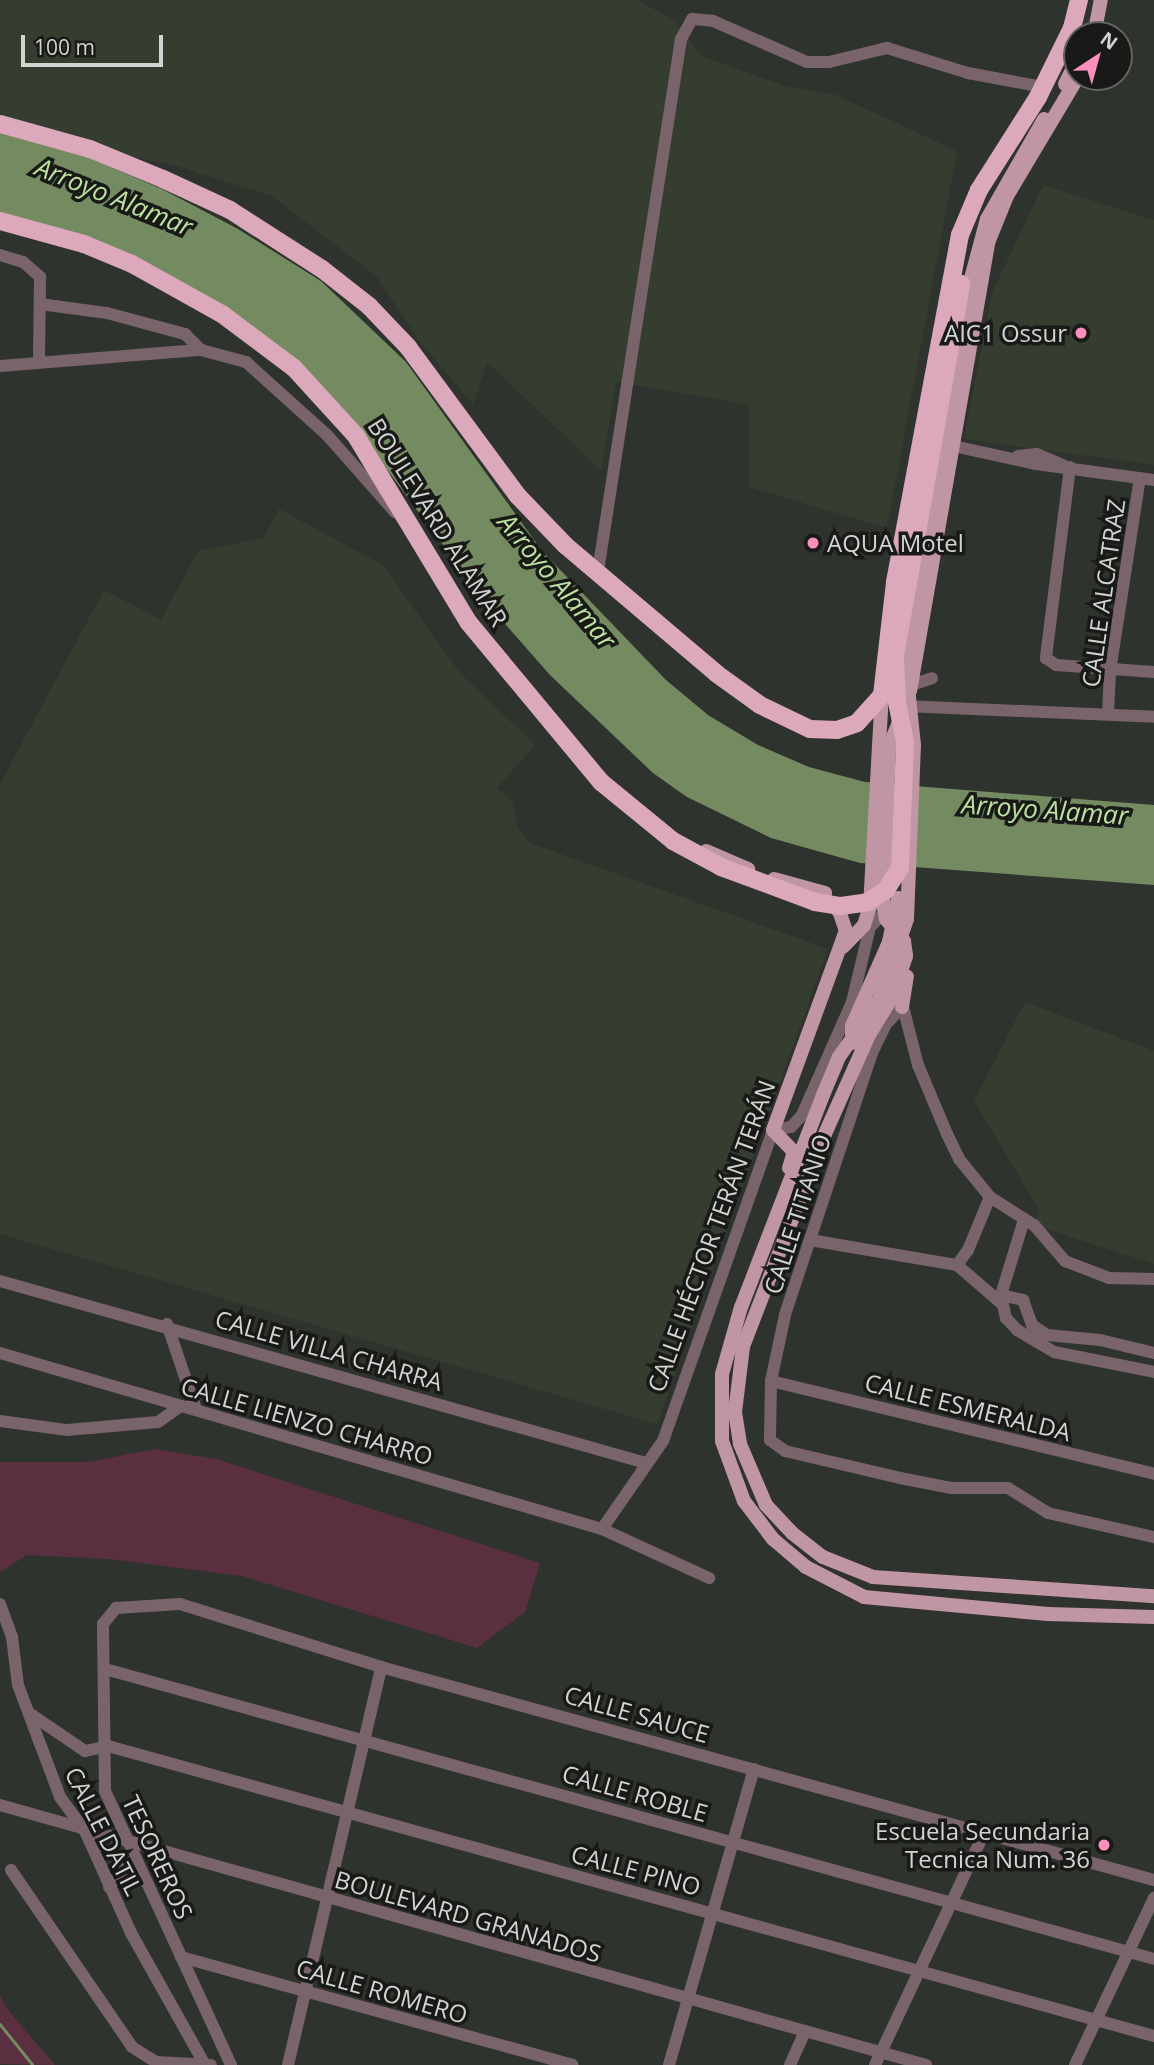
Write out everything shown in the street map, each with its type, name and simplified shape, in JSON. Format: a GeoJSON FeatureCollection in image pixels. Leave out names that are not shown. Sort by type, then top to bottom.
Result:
{"type":"FeatureCollection","features":[{"type":"Feature","properties":{"kind":"highway"},"geometry":{"type":"LineString","coordinates":[[0,124],[90,149],[163,179],[230,211],[322,269],[369,306],[408,346],[518,496],[598,571],[717,674],[790,720],[810,729],[837,730],[857,723],[882,695],[895,582],[960,235],[979,190],[1043,87],[1072,28],[1079,0]]}},
{"type":"Feature","properties":{"kind":"highway"},"geometry":{"type":"LineString","coordinates":[[1083,21],[1090,0]]}},
{"type":"Feature","properties":{"kind":"highway"},"geometry":{"type":"LineString","coordinates":[[900,868],[905,742],[897,702],[895,656],[965,285],[967,246],[984,201],[1052,93],[1063,69]]}},
{"type":"Feature","properties":{"kind":"highway","name":"BOULEVARD ALAMAR"},"geometry":{"type":"LineString","coordinates":[[0,221],[84,244],[132,264],[259,341],[294,368],[342,417],[403,520],[469,623],[581,759],[635,814],[673,841],[721,867],[841,906],[868,902],[886,890],[900,868]]}},
{"type":"Feature","properties":{"kind":"main road"},"geometry":{"type":"LineString","coordinates":[[1088,21],[1090,0]]}},
{"type":"Feature","properties":{"kind":"main road"},"geometry":{"type":"LineString","coordinates":[[1097,21],[1101,0]]}},
{"type":"Feature","properties":{"kind":"main road"},"geometry":{"type":"LineString","coordinates":[[1063,84],[998,194],[965,285],[905,660],[914,745],[907,919],[884,989],[852,1037],[823,1095],[741,1307],[722,1374],[722,1441],[744,1501],[773,1539],[806,1567],[864,1597],[1048,1614],[1154,1617]]}},
{"type":"Feature","properties":{"kind":"main road"},"geometry":{"type":"LineString","coordinates":[[883,770],[911,688],[956,446],[988,243],[1007,196],[1070,91]]}},
{"type":"Feature","properties":{"kind":"main road"},"geometry":{"type":"LineString","coordinates":[[882,695],[883,770],[879,878],[884,914],[906,946],[898,986],[853,1072],[789,1224],[743,1347],[736,1382],[740,1444],[766,1505],[823,1557],[873,1577],[1154,1596]]}},
{"type":"Feature","properties":{"kind":"main road"},"geometry":{"type":"LineString","coordinates":[[853,1072],[852,1037],[856,1014],[889,942],[897,916],[900,868]]}},
{"type":"Feature","properties":{"kind":"main road"},"geometry":{"type":"LineString","coordinates":[[866,921],[872,891],[879,878]]}},
{"type":"Feature","properties":{"kind":"main road"},"geometry":{"type":"LineString","coordinates":[[816,897],[849,897],[872,891]]}},
{"type":"Feature","properties":{"kind":"main road","name":"CALLE HÉCTOR TERÁN TERÁN"},"geometry":{"type":"LineString","coordinates":[[816,897],[832,902],[843,919],[843,947]]}},
{"type":"Feature","properties":{"kind":"main road"},"geometry":{"type":"LineString","coordinates":[[866,921],[884,914],[899,922],[911,946],[902,1007]]}},
{"type":"Feature","properties":{"kind":"main road","name":"CALLE HÉCTOR TERÁN TERÁN"},"geometry":{"type":"LineString","coordinates":[[773,1130],[843,947],[866,921]]}},
{"type":"Feature","properties":{"kind":"main road"},"geometry":{"type":"LineString","coordinates":[[773,1130],[794,1155],[772,1211],[774,1224]]}},
{"type":"Feature","properties":{"kind":"street"},"geometry":{"type":"LineString","coordinates":[[598,571],[681,39],[692,19],[713,20],[807,61],[829,62],[887,48],[968,73],[1043,87]]}},
{"type":"Feature","properties":{"kind":"street"},"geometry":{"type":"LineString","coordinates":[[0,256],[33,268],[40,277],[39,363]]}},
{"type":"Feature","properties":{"kind":"street"},"geometry":{"type":"LineString","coordinates":[[40,304],[107,313],[185,334],[201,350]]}},
{"type":"Feature","properties":{"kind":"street"},"geometry":{"type":"LineString","coordinates":[[0,366],[201,350],[233,356],[256,369],[327,435],[403,520]]}},
{"type":"Feature","properties":{"kind":"street"},"geometry":{"type":"LineString","coordinates":[[922,440],[1154,480]]}},
{"type":"Feature","properties":{"kind":"street"},"geometry":{"type":"LineString","coordinates":[[1067,466],[1046,658],[1050,663],[1111,671],[1154,672]]}},
{"type":"Feature","properties":{"kind":"street","name":"CALLE ALCATRAZ"},"geometry":{"type":"LineString","coordinates":[[1108,714],[1111,671],[1140,478]]}},
{"type":"Feature","properties":{"kind":"street"},"geometry":{"type":"LineString","coordinates":[[926,706],[911,688],[932,678]]}},
{"type":"Feature","properties":{"kind":"street"},"geometry":{"type":"LineString","coordinates":[[905,706],[1154,718]]}},
{"type":"Feature","properties":{"kind":"street"},"geometry":{"type":"LineString","coordinates":[[773,1130],[791,1127],[802,1115],[852,1002],[870,927],[884,914]]}},
{"type":"Feature","properties":{"kind":"street"},"geometry":{"type":"LineString","coordinates":[[898,986],[918,1065],[947,1134],[959,1159],[990,1197],[1023,1223],[1034,1225],[1065,1261],[1109,1278],[1154,1279]]}},
{"type":"Feature","properties":{"kind":"street","name":"CALLE TITANIO"},"geometry":{"type":"LineString","coordinates":[[902,1007],[886,1024],[872,1053],[785,1315],[771,1381],[767,1434],[774,1445],[785,1451],[952,1488],[1008,1488],[1048,1513],[1154,1536]]}},
{"type":"Feature","properties":{"kind":"street","name":"CALLE HÉCTOR TERÁN TERÁN"},"geometry":{"type":"LineString","coordinates":[[603,1529],[663,1441],[773,1130]]}},
{"type":"Feature","properties":{"kind":"street"},"geometry":{"type":"LineString","coordinates":[[957,1265],[968,1250],[990,1197]]}},
{"type":"Feature","properties":{"kind":"street"},"geometry":{"type":"LineString","coordinates":[[1023,1223],[1001,1299],[1006,1318],[1034,1344],[1154,1372]]}},
{"type":"Feature","properties":{"kind":"street"},"geometry":{"type":"LineString","coordinates":[[810,1240],[957,1265],[1001,1299],[1023,1300],[1032,1325],[1047,1335],[1100,1340],[1154,1353]]}},
{"type":"Feature","properties":{"kind":"street","name":"CALLE VILLA CHARRA"},"geometry":{"type":"LineString","coordinates":[[0,1281],[166,1324],[646,1463]]}},
{"type":"Feature","properties":{"kind":"street"},"geometry":{"type":"LineString","coordinates":[[166,1324],[197,1409]]}},
{"type":"Feature","properties":{"kind":"street","name":"CALLE LIENZO CHARRO"},"geometry":{"type":"LineString","coordinates":[[0,1353],[603,1529],[709,1578]]}},
{"type":"Feature","properties":{"kind":"street","name":"CALLE ESMERALDA"},"geometry":{"type":"LineString","coordinates":[[771,1381],[1154,1474]]}},
{"type":"Feature","properties":{"kind":"street"},"geometry":{"type":"LineString","coordinates":[[0,1421],[67,1430],[158,1422],[181,1406]]}},
{"type":"Feature","properties":{"kind":"street","name":"CALLE DATIL"},"geometry":{"type":"LineString","coordinates":[[0,1604],[29,1713],[60,1797],[85,1831],[109,1887],[207,2065]]}},
{"type":"Feature","properties":{"kind":"street","name":"CALLE SAUCE"},"geometry":{"type":"LineString","coordinates":[[108,1613],[116,1608],[180,1604],[381,1667],[1154,1880]]}},
{"type":"Feature","properties":{"kind":"street","name":"TESOREROS"},"geometry":{"type":"LineString","coordinates":[[108,1613],[103,1624],[108,1746],[105,1791],[231,2065]]}},
{"type":"Feature","properties":{"kind":"street"},"geometry":{"type":"LineString","coordinates":[[288,2065],[381,1667]]}},
{"type":"Feature","properties":{"kind":"street","name":"CALLE ROBLE"},"geometry":{"type":"LineString","coordinates":[[105,1669],[1154,1959]]}},
{"type":"Feature","properties":{"kind":"street","name":"CALLE PINO"},"geometry":{"type":"LineString","coordinates":[[29,1713],[51,1724],[85,1751],[108,1746],[1154,2036]]}},
{"type":"Feature","properties":{"kind":"street"},"geometry":{"type":"LineString","coordinates":[[668,2065],[754,1769]]}},
{"type":"Feature","properties":{"kind":"street","name":"BOULEVARD GRANADOS"},"geometry":{"type":"LineString","coordinates":[[0,1805],[85,1831],[132,1849],[326,1898],[926,2065]]}},
{"type":"Feature","properties":{"kind":"street"},"geometry":{"type":"LineString","coordinates":[[875,2065],[984,1833]]}},
{"type":"Feature","properties":{"kind":"street"},"geometry":{"type":"LineString","coordinates":[[109,1887],[132,1849]]}},
{"type":"Feature","properties":{"kind":"street"},"geometry":{"type":"LineString","coordinates":[[10,1870],[132,2047],[156,2062],[207,2065]]}},
{"type":"Feature","properties":{"kind":"street"},"geometry":{"type":"LineString","coordinates":[[1075,2065],[1154,1898]]}},
{"type":"Feature","properties":{"kind":"street","name":"CALLE ROMERO"},"geometry":{"type":"LineString","coordinates":[[181,1957],[572,2065]]}},
{"type":"Feature","properties":{"kind":"street"},"geometry":{"type":"LineString","coordinates":[[790,2065],[805,2031]]}},
{"type":"Feature","properties":{"kind":"shaded area"},"geometry":{"type":"Polygon","coordinates":[[[0,0],[638,0],[675,21],[701,56],[788,87],[836,95],[957,151],[887,528],[749,487],[749,405],[616,382],[601,470],[487,362],[473,404],[420,342],[376,276],[272,196],[177,166],[0,129],[0,0]]]}},
{"type":"Feature","properties":{"kind":"shaded area"},"geometry":{"type":"Polygon","coordinates":[[[1043,185],[1154,220],[1154,465],[964,439],[992,293],[1043,185]]]}},
{"type":"Feature","properties":{"kind":"shaded area"},"geometry":{"type":"Polygon","coordinates":[[[279,509],[383,565],[459,672],[535,745],[497,788],[513,802],[517,827],[530,843],[828,949],[657,1424],[0,1234],[0,784],[104,590],[161,620],[198,551],[263,538],[279,509]]]}},
{"type":"Feature","properties":{"kind":"shaded area"},"geometry":{"type":"Polygon","coordinates":[[[1025,1002],[1154,1051],[1154,1264],[1034,1225],[1039,1210],[974,1101],[1025,1002]]]}},
{"type":"Feature","properties":{"kind":"shaded area"},"geometry":{"type":"Polygon","coordinates":[[[155,1449],[216,1459],[540,1563],[525,1612],[477,1648],[242,1576],[109,1559],[27,1555],[0,1572],[0,1462],[88,1462],[155,1449]]]}},
{"type":"Feature","properties":{"kind":"shaded area"},"geometry":{"type":"Polygon","coordinates":[[[0,1996],[8,2010],[55,2065],[0,2064],[0,1996]]]}},
{"type":"Feature","properties":{"kind":"water","name":"Arroyo Alamar"},"geometry":{"type":"Polygon","coordinates":[[[0,133],[87,157],[162,189],[238,229],[321,281],[406,362],[542,551],[666,680],[708,715],[758,745],[809,767],[865,782],[1154,805],[1154,885],[860,863],[771,838],[687,797],[653,773],[550,675],[484,600],[339,405],[187,291],[0,214],[0,133]]]}},
{"type":"Feature","properties":{"kind":"waterway"},"geometry":{"type":"LineString","coordinates":[[0,2024],[33,2065]]}},
{"type":"Feature","properties":{"kind":"place","name":"AIC1 Ossur"},"geometry":{"type":"Point","coordinates":[1081,333]}},
{"type":"Feature","properties":{"kind":"place","name":"AQUA Motel"},"geometry":{"type":"Point","coordinates":[813,543]}},
{"type":"Feature","properties":{"kind":"place","name":"Escuela Secundaria Tecnica Num. 36"},"geometry":{"type":"Point","coordinates":[1104,1845]}}]}
